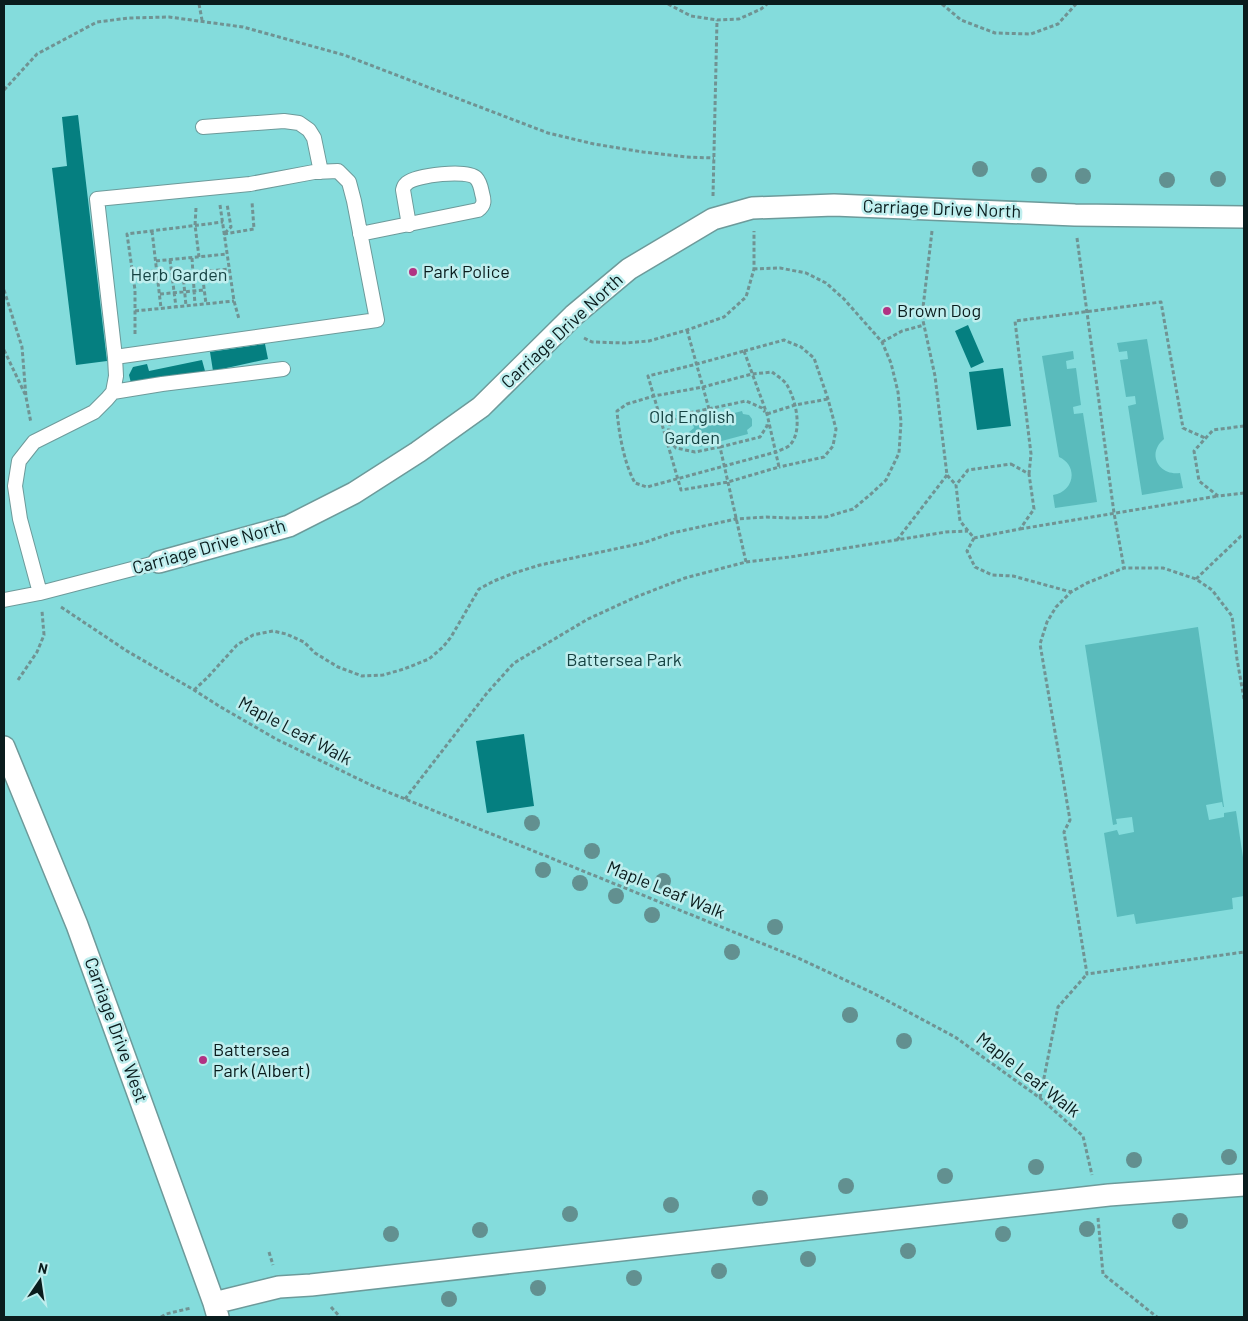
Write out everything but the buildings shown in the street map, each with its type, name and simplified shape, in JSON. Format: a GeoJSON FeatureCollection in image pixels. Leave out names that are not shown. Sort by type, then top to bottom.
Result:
{"type":"FeatureCollection","features":[{"type":"Feature","properties":{"kind":"street","name":"Carriage Drive North"},"geometry":{"type":"LineString","coordinates":[[159,562],[289,526],[354,493],[418,452],[481,407],[574,315],[629,269],[713,219],[752,208],[834,205],[1076,215],[1244,217]]}},
{"type":"Feature","properties":{"kind":"street","name":"Carriage Drive West"},"geometry":{"type":"LineString","coordinates":[[4,747],[77,925],[216,1310]]}},
{"type":"Feature","properties":{"kind":"street"},"geometry":{"type":"LineString","coordinates":[[216,1310],[279,1287],[311,1285],[1096,1196],[1244,1185]]}},
{"type":"Feature","properties":{"kind":"lane"},"geometry":{"type":"LineString","coordinates":[[203,127],[284,121],[299,123],[310,130],[314,138],[321,172]]}},
{"type":"Feature","properties":{"kind":"lane"},"geometry":{"type":"LineString","coordinates":[[40,593],[20,519],[16,486],[19,461],[34,442],[94,412],[113,392],[116,376],[116,358],[97,200],[226,193],[250,184],[314,172],[338,171],[349,182],[377,320],[116,358]]}},
{"type":"Feature","properties":{"kind":"lane"},"geometry":{"type":"LineString","coordinates":[[360,234],[409,225],[478,210],[482,207],[484,201],[479,183],[475,177],[467,174],[445,174],[409,182],[404,185],[403,190],[409,225]]}},
{"type":"Feature","properties":{"kind":"lane"},"geometry":{"type":"LineString","coordinates":[[113,392],[283,369]]}},
{"type":"Feature","properties":{"kind":"lane","name":"Carriage Drive North"},"geometry":{"type":"LineString","coordinates":[[4,600],[40,593],[159,562]]}},
{"type":"Feature","properties":{"kind":"path"},"geometry":{"type":"LineString","coordinates":[[200,4],[202,20]]}},
{"type":"Feature","properties":{"kind":"path"},"geometry":{"type":"LineString","coordinates":[[668,4],[691,16],[717,20],[739,19],[761,9],[767,4]]}},
{"type":"Feature","properties":{"kind":"path"},"geometry":{"type":"LineString","coordinates":[[942,4],[961,20],[994,33],[1031,34],[1058,24],[1076,4]]}},
{"type":"Feature","properties":{"kind":"path"},"geometry":{"type":"LineString","coordinates":[[4,90],[37,54],[97,22],[129,18],[169,17],[202,20],[242,27],[344,55],[548,133],[594,144],[643,152],[714,158]]}},
{"type":"Feature","properties":{"kind":"path"},"geometry":{"type":"LineString","coordinates":[[713,219],[717,20]]}},
{"type":"Feature","properties":{"kind":"path"},"geometry":{"type":"LineString","coordinates":[[224,234],[254,229],[250,184]]}},
{"type":"Feature","properties":{"kind":"path"},"geometry":{"type":"LineString","coordinates":[[224,234],[231,226],[226,193]]}},
{"type":"Feature","properties":{"kind":"path"},"geometry":{"type":"LineString","coordinates":[[226,193],[219,200],[234,301],[241,328],[241,340]]}},
{"type":"Feature","properties":{"kind":"path"},"geometry":{"type":"LineString","coordinates":[[196,202],[196,225],[200,257]]}},
{"type":"Feature","properties":{"kind":"path"},"geometry":{"type":"LineString","coordinates":[[563,326],[592,342],[625,343],[649,341],[724,317],[746,297],[754,269],[752,208]]}},
{"type":"Feature","properties":{"kind":"path"},"geometry":{"type":"LineString","coordinates":[[934,208],[922,316],[935,376],[947,475],[956,484],[960,521],[974,538]]}},
{"type":"Feature","properties":{"kind":"path"},"geometry":{"type":"LineString","coordinates":[[137,355],[135,344],[135,290],[127,234],[223,222]]}},
{"type":"Feature","properties":{"kind":"path"},"geometry":{"type":"LineString","coordinates":[[152,231],[161,308]]}},
{"type":"Feature","properties":{"kind":"path"},"geometry":{"type":"LineString","coordinates":[[1078,248],[1114,513],[1124,568]]}},
{"type":"Feature","properties":{"kind":"path"},"geometry":{"type":"LineString","coordinates":[[156,261],[227,254]]}},
{"type":"Feature","properties":{"kind":"path"},"geometry":{"type":"LineString","coordinates":[[192,258],[195,305]]}},
{"type":"Feature","properties":{"kind":"path"},"geometry":{"type":"LineString","coordinates":[[170,260],[176,307]]}},
{"type":"Feature","properties":{"kind":"path"},"geometry":{"type":"LineString","coordinates":[[194,690],[236,645],[253,635],[273,631],[286,634],[304,642],[315,652],[338,667],[362,676],[383,675],[429,659],[451,637],[480,589],[514,573],[540,565],[642,543],[672,533],[736,519],[826,517],[853,509],[886,480],[899,453],[901,422],[898,392],[891,363],[882,342],[844,299],[826,283],[806,273],[780,268],[754,269]]}},
{"type":"Feature","properties":{"kind":"path"},"geometry":{"type":"LineString","coordinates":[[158,276],[229,269]]}},
{"type":"Feature","properties":{"kind":"path"},"geometry":{"type":"LineString","coordinates":[[132,272],[157,270]]}},
{"type":"Feature","properties":{"kind":"path"},"geometry":{"type":"LineString","coordinates":[[202,272],[206,304]]}},
{"type":"Feature","properties":{"kind":"path"},"geometry":{"type":"LineString","coordinates":[[183,274],[186,306]]}},
{"type":"Feature","properties":{"kind":"path"},"geometry":{"type":"LineString","coordinates":[[4,290],[22,347],[26,397],[32,429]]}},
{"type":"Feature","properties":{"kind":"path"},"geometry":{"type":"LineString","coordinates":[[160,294],[204,290]]}},
{"type":"Feature","properties":{"kind":"path"},"geometry":{"type":"LineString","coordinates":[[136,311],[234,301]]}},
{"type":"Feature","properties":{"kind":"path"},"geometry":{"type":"LineString","coordinates":[[1020,529],[1034,510],[1029,474],[1031,454],[1016,321],[1161,302],[1183,428],[1205,438]]}},
{"type":"Feature","properties":{"kind":"path"},"geometry":{"type":"LineString","coordinates":[[882,342],[902,331],[924,325]]}},
{"type":"Feature","properties":{"kind":"path"},"geometry":{"type":"LineString","coordinates":[[687,330],[710,409]]}},
{"type":"Feature","properties":{"kind":"path"},"geometry":{"type":"LineString","coordinates":[[784,340],[801,347],[814,358],[828,399],[836,429],[833,446],[824,457],[728,482],[681,490],[648,376],[697,364],[784,340]]}},
{"type":"Feature","properties":{"kind":"path"},"geometry":{"type":"LineString","coordinates":[[4,350],[26,397]]}},
{"type":"Feature","properties":{"kind":"path"},"geometry":{"type":"LineString","coordinates":[[744,351],[767,414],[780,467]]}},
{"type":"Feature","properties":{"kind":"path"},"geometry":{"type":"LineString","coordinates":[[772,372],[786,384],[795,406],[797,417],[796,436],[789,446],[776,452],[647,487],[635,482],[629,472],[618,426],[617,411],[627,404],[654,396],[703,387],[752,374],[772,372]]}},
{"type":"Feature","properties":{"kind":"path"},"geometry":{"type":"LineString","coordinates":[[767,414],[828,399]]}},
{"type":"Feature","properties":{"kind":"path"},"geometry":{"type":"LineString","coordinates":[[746,401],[762,408],[767,414],[767,426],[760,437],[720,447],[695,452],[676,448],[666,438],[670,423],[679,415],[746,401]]}},
{"type":"Feature","properties":{"kind":"path"},"geometry":{"type":"LineString","coordinates":[[1218,496],[1199,481],[1194,451],[1213,430],[1244,426]]}},
{"type":"Feature","properties":{"kind":"path"},"geometry":{"type":"LineString","coordinates":[[720,447],[746,562]]}},
{"type":"Feature","properties":{"kind":"path"},"geometry":{"type":"LineString","coordinates":[[956,484],[968,470],[1011,464],[1029,474]]}},
{"type":"Feature","properties":{"kind":"path"},"geometry":{"type":"LineString","coordinates":[[897,541],[947,475]]}},
{"type":"Feature","properties":{"kind":"path"},"geometry":{"type":"LineString","coordinates":[[1071,592],[1013,576],[992,575],[975,567],[966,551],[974,538],[1114,513],[1244,493]]}},
{"type":"Feature","properties":{"kind":"path"},"geometry":{"type":"LineString","coordinates":[[405,799],[487,693],[514,663],[588,618],[636,596],[685,578],[746,562],[968,530]]}},
{"type":"Feature","properties":{"kind":"path"},"geometry":{"type":"LineString","coordinates":[[1196,579],[1244,535]]}},
{"type":"Feature","properties":{"kind":"path"},"geometry":{"type":"LineString","coordinates":[[1087,974],[1064,832],[1070,820],[1040,644],[1047,622],[1056,607],[1071,592],[1087,583],[1124,568],[1163,568],[1196,579],[1212,590],[1232,616],[1244,699]]}},
{"type":"Feature","properties":{"kind":"path"},"geometry":{"type":"LineString","coordinates":[[18,680],[37,652],[44,635],[40,593]]}},
{"type":"Feature","properties":{"kind":"path","name":"Maple Leaf Walk"},"geometry":{"type":"LineString","coordinates":[[40,593],[127,652],[276,739],[373,786],[798,958],[873,993],[955,1037],[1040,1098],[1083,1136],[1096,1196],[1102,1274],[1158,1317]]}},
{"type":"Feature","properties":{"kind":"path"},"geometry":{"type":"LineString","coordinates":[[1040,1098],[1058,1006],[1087,974],[1244,952]]}},
{"type":"Feature","properties":{"kind":"path"},"geometry":{"type":"LineString","coordinates":[[161,1317],[166,1314],[216,1310]]}},
{"type":"Feature","properties":{"kind":"green space","name":"Battersea Park"},"geometry":{"type":"Polygon","coordinates":[[[4,4],[1244,4],[1244,1317],[4,1317],[4,4]]]}},
{"type":"Feature","properties":{"kind":"shaded area"},"geometry":{"type":"Polygon","coordinates":[[[1147,339],[1164,439],[1156,451],[1157,463],[1166,471],[1180,473],[1183,488],[1142,495],[1128,406],[1136,404],[1135,396],[1126,397],[1120,360],[1128,359],[1127,351],[1119,352],[1117,343],[1147,339]]]}},
{"type":"Feature","properties":{"kind":"shaded area"},"geometry":{"type":"Polygon","coordinates":[[[1073,351],[1074,359],[1066,361],[1067,369],[1076,368],[1081,405],[1073,407],[1074,414],[1083,413],[1097,502],[1055,508],[1053,495],[1066,489],[1071,478],[1071,472],[1065,461],[1059,457],[1042,356],[1073,351]]]}},
{"type":"Feature","properties":{"kind":"shaded area"},"geometry":{"type":"Polygon","coordinates":[[[742,411],[743,414],[749,415],[752,419],[752,426],[747,430],[748,434],[699,447],[698,443],[692,442],[688,438],[689,432],[694,428],[693,424],[742,411]]]}},
{"type":"Feature","properties":{"kind":"shaded area"},"geometry":{"type":"Polygon","coordinates":[[[1198,627],[1224,807],[1222,802],[1206,805],[1209,820],[1224,817],[1224,813],[1236,811],[1244,864],[1244,896],[1232,898],[1233,909],[1136,924],[1134,914],[1117,917],[1104,833],[1117,830],[1119,835],[1134,832],[1132,817],[1116,819],[1117,824],[1113,825],[1085,645],[1198,627]]]}},
{"type":"Feature","properties":{"kind":"place","name":"Park Police"},"geometry":{"type":"Point","coordinates":[413,272]}},
{"type":"Feature","properties":{"kind":"place","name":"Brown Dog"},"geometry":{"type":"Point","coordinates":[887,311]}},
{"type":"Feature","properties":{"kind":"place","name":"Battersea Park (Albert)"},"geometry":{"type":"Point","coordinates":[203,1060]}},
{"type":"Feature","properties":{"kind":"park label","name":"Herb Garden"},"geometry":{"type":"Point","coordinates":[179,275]}},
{"type":"Feature","properties":{"kind":"park label","name":"Old English Garden"},"geometry":{"type":"Point","coordinates":[692,427]}}]}
